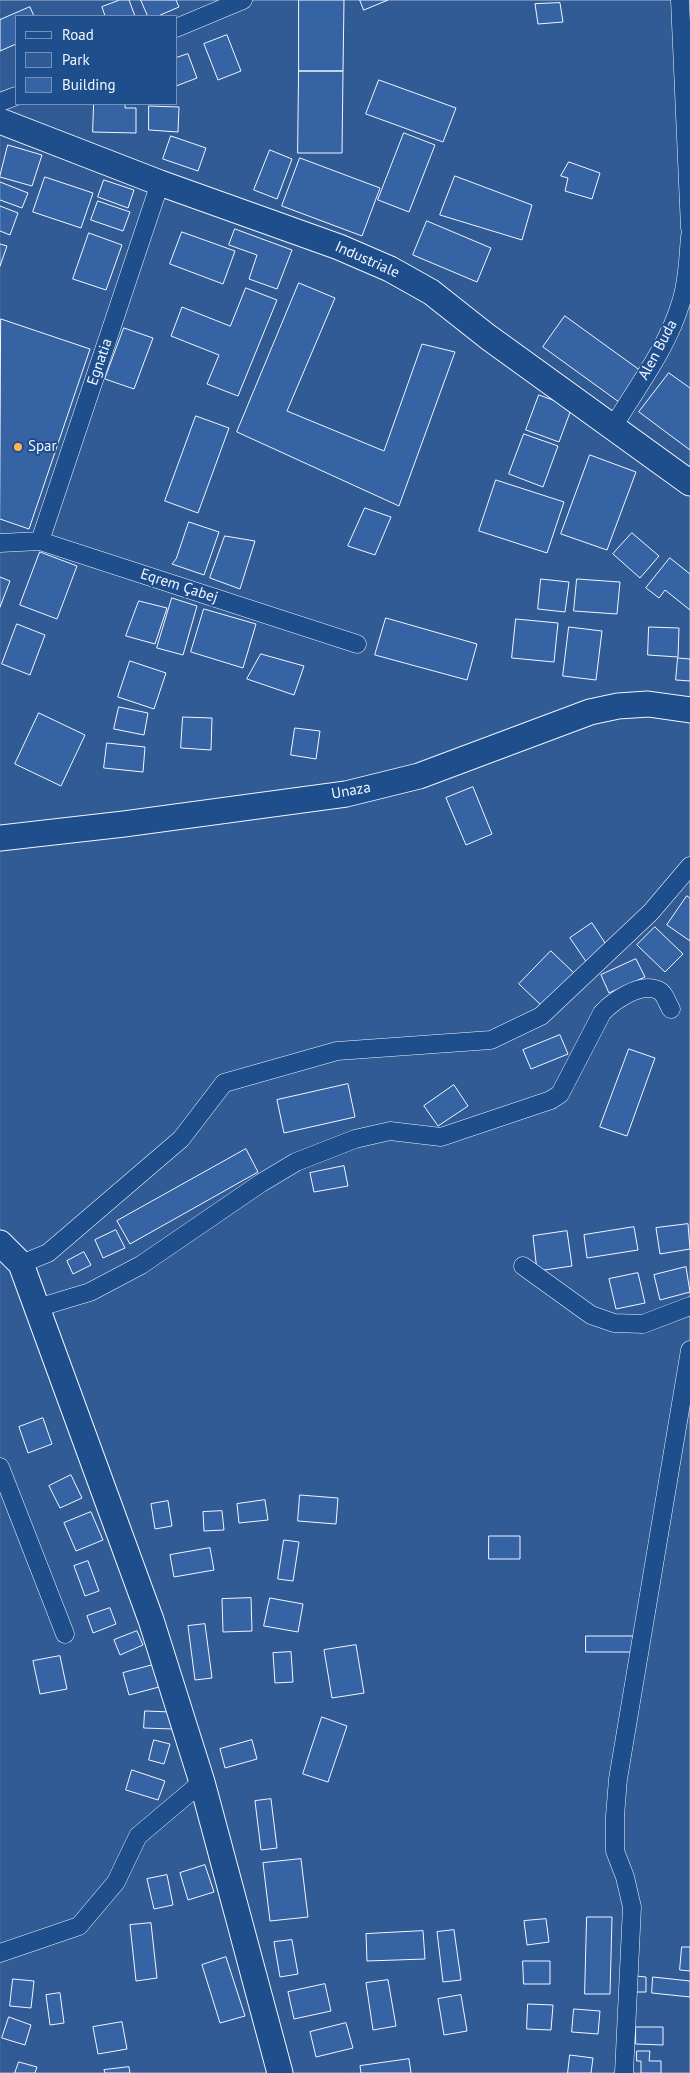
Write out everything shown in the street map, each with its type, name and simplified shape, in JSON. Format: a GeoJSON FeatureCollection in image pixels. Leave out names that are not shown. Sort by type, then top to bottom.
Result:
{"type":"FeatureCollection","features":[{"type":"Feature","properties":{"kind":"main road","name":"Industriale"},"geometry":{"type":"LineString","coordinates":[[0,121],[160,183],[339,247],[390,269],[431,292],[488,336],[690,483]]}},
{"type":"Feature","properties":{"kind":"main road","name":"Unaza"},"geometry":{"type":"LineString","coordinates":[[0,838],[346,794],[419,776],[590,712],[618,706],[648,704],[690,710]]}},
{"type":"Feature","properties":{"kind":"main road"},"geometry":{"type":"LineString","coordinates":[[0,1243],[36,1308],[151,1620],[202,1782],[280,2073]]}},
{"type":"Feature","properties":{"kind":"street"},"geometry":{"type":"LineString","coordinates":[[178,27],[243,0]]}},
{"type":"Feature","properties":{"kind":"street"},"geometry":{"type":"LineString","coordinates":[[680,0],[690,228]]}},
{"type":"Feature","properties":{"kind":"street"},"geometry":{"type":"LineString","coordinates":[[0,102],[15,96]]}},
{"type":"Feature","properties":{"kind":"street","name":"Egnatia"},"geometry":{"type":"LineString","coordinates":[[40,541],[160,183]]}},
{"type":"Feature","properties":{"kind":"street","name":"Alen Buda"},"geometry":{"type":"LineString","coordinates":[[613,427],[672,325],[682,301],[690,237]]}},
{"type":"Feature","properties":{"kind":"street","name":"Eqrem Çabej"},"geometry":{"type":"LineString","coordinates":[[0,543],[40,541],[357,644]]}},
{"type":"Feature","properties":{"kind":"street"},"geometry":{"type":"LineString","coordinates":[[10,1259],[48,1253],[181,1139],[224,1084],[337,1051],[491,1040],[541,1016],[651,912],[690,866]]}},
{"type":"Feature","properties":{"kind":"street"},"geometry":{"type":"LineString","coordinates":[[36,1308],[90,1292],[141,1265],[261,1183],[296,1162],[354,1139],[390,1131],[441,1137],[551,1100],[560,1094],[602,1012],[627,994],[645,988],[657,990],[664,995],[671,1009]]}},
{"type":"Feature","properties":{"kind":"street"},"geometry":{"type":"LineString","coordinates":[[523,1266],[591,1315],[614,1323],[642,1324],[690,1306]]}},
{"type":"Feature","properties":{"kind":"street"},"geometry":{"type":"LineString","coordinates":[[624,2073],[632,1907],[625,1878],[615,1851],[618,1779],[690,1350]]}},
{"type":"Feature","properties":{"kind":"street"},"geometry":{"type":"LineString","coordinates":[[0,1467],[65,1634]]}},
{"type":"Feature","properties":{"kind":"street"},"geometry":{"type":"LineString","coordinates":[[0,1954],[79,1926],[116,1882],[138,1836],[202,1782]]}},
{"type":"Feature","properties":{"kind":"green space"},"geometry":{"type":"Polygon","coordinates":[[[0,0],[690,0],[690,2073],[0,2073],[0,0]]]}},
{"type":"Feature","properties":{"kind":"building"},"geometry":{"type":"Polygon","coordinates":[[[120,0],[129,0],[135,15],[105,15],[102,7],[120,0]]]}},
{"type":"Feature","properties":{"kind":"building"},"geometry":{"type":"Polygon","coordinates":[[[141,0],[176,0],[179,7],[160,15],[148,15],[141,0]]]}},
{"type":"Feature","properties":{"kind":"building"},"geometry":{"type":"Polygon","coordinates":[[[299,0],[344,0],[343,71],[299,71],[299,0]]]}},
{"type":"Feature","properties":{"kind":"building"},"geometry":{"type":"Polygon","coordinates":[[[360,0],[388,0],[364,10],[360,0]]]}},
{"type":"Feature","properties":{"kind":"building"},"geometry":{"type":"Polygon","coordinates":[[[560,3],[563,22],[538,24],[535,4],[560,3]]]}},
{"type":"Feature","properties":{"kind":"building"},"geometry":{"type":"Polygon","coordinates":[[[30,7],[34,15],[15,15],[15,44],[0,51],[0,20],[30,7]]]}},
{"type":"Feature","properties":{"kind":"building"},"geometry":{"type":"Polygon","coordinates":[[[227,35],[241,71],[218,80],[204,44],[227,35]]]}},
{"type":"Feature","properties":{"kind":"building"},"geometry":{"type":"Polygon","coordinates":[[[188,54],[197,78],[178,85],[178,57],[188,54]]]}},
{"type":"Feature","properties":{"kind":"building"},"geometry":{"type":"Polygon","coordinates":[[[299,71],[343,71],[342,153],[298,153],[299,71]]]}},
{"type":"Feature","properties":{"kind":"building"},"geometry":{"type":"Polygon","coordinates":[[[379,80],[456,108],[443,142],[366,114],[379,80]]]}},
{"type":"Feature","properties":{"kind":"building"},"geometry":{"type":"Polygon","coordinates":[[[94,105],[125,105],[125,108],[136,108],[136,133],[93,132],[94,105]]]}},
{"type":"Feature","properties":{"kind":"building"},"geometry":{"type":"Polygon","coordinates":[[[149,106],[179,107],[178,132],[149,130],[149,106]]]}},
{"type":"Feature","properties":{"kind":"building"},"geometry":{"type":"Polygon","coordinates":[[[404,133],[435,145],[409,212],[378,200],[404,133]]]}},
{"type":"Feature","properties":{"kind":"building"},"geometry":{"type":"Polygon","coordinates":[[[171,136],[206,148],[198,171],[163,159],[171,136]]]}},
{"type":"Feature","properties":{"kind":"building"},"geometry":{"type":"Polygon","coordinates":[[[8,145],[42,155],[32,186],[0,177],[8,145]]]}},
{"type":"Feature","properties":{"kind":"building"},"geometry":{"type":"Polygon","coordinates":[[[270,150],[292,159],[277,199],[254,190],[270,150]]]}},
{"type":"Feature","properties":{"kind":"building"},"geometry":{"type":"Polygon","coordinates":[[[300,158],[380,188],[362,236],[282,206],[300,158]]]}},
{"type":"Feature","properties":{"kind":"building"},"geometry":{"type":"Polygon","coordinates":[[[569,162],[600,173],[592,199],[565,191],[568,178],[561,176],[569,162]]]}},
{"type":"Feature","properties":{"kind":"building"},"geometry":{"type":"Polygon","coordinates":[[[455,176],[532,205],[522,240],[440,215],[455,176]]]}},
{"type":"Feature","properties":{"kind":"building"},"geometry":{"type":"Polygon","coordinates":[[[45,177],[93,193],[81,228],[33,212],[45,177]]]}},
{"type":"Feature","properties":{"kind":"building"},"geometry":{"type":"Polygon","coordinates":[[[104,180],[134,190],[128,208],[98,197],[104,180]]]}},
{"type":"Feature","properties":{"kind":"building"},"geometry":{"type":"Polygon","coordinates":[[[0,182],[28,193],[22,208],[0,200],[0,182]]]}},
{"type":"Feature","properties":{"kind":"building"},"geometry":{"type":"Polygon","coordinates":[[[98,201],[130,212],[123,231],[91,220],[98,201]]]}},
{"type":"Feature","properties":{"kind":"building"},"geometry":{"type":"Polygon","coordinates":[[[0,206],[18,213],[10,235],[0,231],[0,206]]]}},
{"type":"Feature","properties":{"kind":"building"},"geometry":{"type":"Polygon","coordinates":[[[427,221],[491,248],[477,282],[413,255],[427,221]]]}},
{"type":"Feature","properties":{"kind":"building"},"geometry":{"type":"Polygon","coordinates":[[[235,229],[292,250],[277,289],[249,279],[257,255],[229,245],[235,229]]]}},
{"type":"Feature","properties":{"kind":"building"},"geometry":{"type":"Polygon","coordinates":[[[182,232],[235,251],[223,284],[170,264],[182,232]]]}},
{"type":"Feature","properties":{"kind":"building"},"geometry":{"type":"Polygon","coordinates":[[[89,233],[122,245],[106,290],[73,279],[89,233]]]}},
{"type":"Feature","properties":{"kind":"building"},"geometry":{"type":"Polygon","coordinates":[[[0,244],[7,246],[0,266],[0,244]]]}},
{"type":"Feature","properties":{"kind":"building"},"geometry":{"type":"Polygon","coordinates":[[[299,283],[335,298],[287,411],[384,451],[422,344],[455,352],[399,506],[237,432],[299,283]]]}},
{"type":"Feature","properties":{"kind":"building"},"geometry":{"type":"Polygon","coordinates":[[[246,288],[277,300],[238,396],[207,384],[219,355],[171,336],[182,307],[230,326],[246,288]]]}},
{"type":"Feature","properties":{"kind":"building"},"geometry":{"type":"Polygon","coordinates":[[[565,316],[641,371],[619,402],[543,347],[565,316]]]}},
{"type":"Feature","properties":{"kind":"building"},"geometry":{"type":"Polygon","coordinates":[[[1,319],[90,349],[29,529],[0,519],[1,319]]]}},
{"type":"Feature","properties":{"kind":"building"},"geometry":{"type":"Polygon","coordinates":[[[124,328],[153,338],[134,389],[105,379],[124,328]]]}},
{"type":"Feature","properties":{"kind":"building"},"geometry":{"type":"Polygon","coordinates":[[[669,373],[690,388],[690,450],[639,412],[669,373]]]}},
{"type":"Feature","properties":{"kind":"building"},"geometry":{"type":"Polygon","coordinates":[[[539,395],[572,407],[559,442],[526,430],[539,395]]]}},
{"type":"Feature","properties":{"kind":"building"},"geometry":{"type":"Polygon","coordinates":[[[196,416],[229,428],[198,513],[165,501],[196,416]]]}},
{"type":"Feature","properties":{"kind":"building"},"geometry":{"type":"Polygon","coordinates":[[[524,434],[558,446],[543,487],[509,474],[524,434]]]}},
{"type":"Feature","properties":{"kind":"building"},"geometry":{"type":"Polygon","coordinates":[[[590,455],[636,472],[607,550],[561,534],[590,455]]]}},
{"type":"Feature","properties":{"kind":"building"},"geometry":{"type":"Polygon","coordinates":[[[496,480],[564,502],[547,553],[479,531],[496,480]]]}},
{"type":"Feature","properties":{"kind":"building"},"geometry":{"type":"Polygon","coordinates":[[[365,508],[391,517],[375,555],[348,546],[365,508]]]}},
{"type":"Feature","properties":{"kind":"building"},"geometry":{"type":"Polygon","coordinates":[[[189,522],[219,532],[204,575],[172,564],[176,559],[189,522]]]}},
{"type":"Feature","properties":{"kind":"building"},"geometry":{"type":"Polygon","coordinates":[[[632,533],[659,556],[640,578],[613,554],[632,533]]]}},
{"type":"Feature","properties":{"kind":"building"},"geometry":{"type":"Polygon","coordinates":[[[225,536],[255,541],[240,589],[210,578],[225,536]]]}},
{"type":"Feature","properties":{"kind":"building"},"geometry":{"type":"Polygon","coordinates":[[[40,552],[77,566],[57,619],[20,605],[40,552]]]}},
{"type":"Feature","properties":{"kind":"building"},"geometry":{"type":"Polygon","coordinates":[[[670,558],[690,574],[690,610],[665,590],[659,598],[646,588],[670,558]]]}},
{"type":"Feature","properties":{"kind":"building"},"geometry":{"type":"Polygon","coordinates":[[[0,577],[10,581],[0,607],[0,577]]]}},
{"type":"Feature","properties":{"kind":"building"},"geometry":{"type":"Polygon","coordinates":[[[541,579],[569,582],[565,612],[538,609],[541,579]]]}},
{"type":"Feature","properties":{"kind":"building"},"geometry":{"type":"Polygon","coordinates":[[[577,579],[620,582],[617,614],[574,611],[577,579]]]}},
{"type":"Feature","properties":{"kind":"building"},"geometry":{"type":"Polygon","coordinates":[[[172,598],[197,606],[183,655],[157,648],[172,598]]]}},
{"type":"Feature","properties":{"kind":"building"},"geometry":{"type":"Polygon","coordinates":[[[139,601],[167,608],[155,644],[126,636],[139,601]]]}},
{"type":"Feature","properties":{"kind":"building"},"geometry":{"type":"Polygon","coordinates":[[[204,609],[256,624],[243,668],[191,652],[204,609]]]}},
{"type":"Feature","properties":{"kind":"building"},"geometry":{"type":"Polygon","coordinates":[[[386,618],[477,644],[467,680],[375,655],[386,618]]]}},
{"type":"Feature","properties":{"kind":"building"},"geometry":{"type":"Polygon","coordinates":[[[516,619],[558,623],[554,662],[512,658],[516,619]]]}},
{"type":"Feature","properties":{"kind":"building"},"geometry":{"type":"Polygon","coordinates":[[[17,624],[45,635],[30,675],[2,664],[17,624]]]}},
{"type":"Feature","properties":{"kind":"building"},"geometry":{"type":"Polygon","coordinates":[[[569,627],[602,631],[596,680],[563,676],[569,627]]]}},
{"type":"Feature","properties":{"kind":"building"},"geometry":{"type":"Polygon","coordinates":[[[649,627],[679,628],[678,657],[648,655],[649,627]]]}},
{"type":"Feature","properties":{"kind":"building"},"geometry":{"type":"Polygon","coordinates":[[[261,654],[304,666],[294,695],[247,679],[261,654]]]}},
{"type":"Feature","properties":{"kind":"building"},"geometry":{"type":"Polygon","coordinates":[[[678,658],[690,659],[690,681],[676,680],[678,658]]]}},
{"type":"Feature","properties":{"kind":"building"},"geometry":{"type":"Polygon","coordinates":[[[130,661],[166,673],[154,709],[118,697],[130,661]]]}},
{"type":"Feature","properties":{"kind":"building"},"geometry":{"type":"Polygon","coordinates":[[[119,707],[148,713],[144,735],[114,729],[119,707]]]}},
{"type":"Feature","properties":{"kind":"building"},"geometry":{"type":"Polygon","coordinates":[[[39,713],[85,735],[61,786],[15,764],[39,713]]]}},
{"type":"Feature","properties":{"kind":"building"},"geometry":{"type":"Polygon","coordinates":[[[183,717],[212,718],[211,750],[181,748],[183,717]]]}},
{"type":"Feature","properties":{"kind":"building"},"geometry":{"type":"Polygon","coordinates":[[[295,728],[320,731],[316,759],[291,755],[295,728]]]}},
{"type":"Feature","properties":{"kind":"building"},"geometry":{"type":"Polygon","coordinates":[[[107,743],[145,747],[143,772],[104,768],[107,743]]]}},
{"type":"Feature","properties":{"kind":"building"},"geometry":{"type":"Polygon","coordinates":[[[473,787],[492,834],[466,845],[446,798],[473,787]]]}},
{"type":"Feature","properties":{"kind":"building"},"geometry":{"type":"Polygon","coordinates":[[[687,896],[690,898],[690,941],[667,925],[687,896]]]}},
{"type":"Feature","properties":{"kind":"building"},"geometry":{"type":"Polygon","coordinates":[[[592,923],[609,949],[587,963],[570,938],[592,923]]]}},
{"type":"Feature","properties":{"kind":"building"},"geometry":{"type":"Polygon","coordinates":[[[655,927],[683,954],[665,972],[637,945],[655,927]]]}},
{"type":"Feature","properties":{"kind":"building"},"geometry":{"type":"Polygon","coordinates":[[[551,951],[575,974],[544,1008],[519,984],[551,951]]]}},
{"type":"Feature","properties":{"kind":"building"},"geometry":{"type":"Polygon","coordinates":[[[636,959],[645,977],[609,993],[601,975],[636,959]]]}},
{"type":"Feature","properties":{"kind":"building"},"geometry":{"type":"Polygon","coordinates":[[[560,1035],[568,1054],[531,1069],[523,1050],[560,1035]]]}},
{"type":"Feature","properties":{"kind":"building"},"geometry":{"type":"Polygon","coordinates":[[[629,1049],[655,1058],[627,1136],[600,1127],[629,1049]]]}},
{"type":"Feature","properties":{"kind":"building"},"geometry":{"type":"Polygon","coordinates":[[[348,1084],[355,1117],[284,1133],[277,1100],[348,1084]]]}},
{"type":"Feature","properties":{"kind":"building"},"geometry":{"type":"Polygon","coordinates":[[[454,1085],[468,1106],[438,1126],[424,1106],[454,1085]]]}},
{"type":"Feature","properties":{"kind":"building"},"geometry":{"type":"Polygon","coordinates":[[[246,1149],[258,1172],[130,1244],[117,1221],[246,1149]]]}},
{"type":"Feature","properties":{"kind":"building"},"geometry":{"type":"Polygon","coordinates":[[[344,1166],[348,1186],[314,1192],[310,1173],[344,1166]]]}},
{"type":"Feature","properties":{"kind":"building"},"geometry":{"type":"Polygon","coordinates":[[[688,1224],[690,1249],[660,1254],[656,1228],[688,1224]]]}},
{"type":"Feature","properties":{"kind":"building"},"geometry":{"type":"Polygon","coordinates":[[[634,1227],[638,1250],[587,1258],[584,1235],[634,1227]]]}},
{"type":"Feature","properties":{"kind":"building"},"geometry":{"type":"Polygon","coordinates":[[[116,1230],[125,1248],[103,1258],[95,1240],[116,1230]]]}},
{"type":"Feature","properties":{"kind":"building"},"geometry":{"type":"Polygon","coordinates":[[[567,1231],[572,1266],[537,1271],[533,1236],[567,1231]]]}},
{"type":"Feature","properties":{"kind":"building"},"geometry":{"type":"Polygon","coordinates":[[[84,1252],[91,1265],[73,1274],[67,1261],[84,1252]]]}},
{"type":"Feature","properties":{"kind":"building"},"geometry":{"type":"Polygon","coordinates":[[[686,1267],[690,1292],[660,1300],[654,1275],[686,1267]]]}},
{"type":"Feature","properties":{"kind":"building"},"geometry":{"type":"Polygon","coordinates":[[[638,1273],[645,1303],[616,1309],[609,1279],[638,1273]]]}},
{"type":"Feature","properties":{"kind":"building"},"geometry":{"type":"Polygon","coordinates":[[[43,1418],[52,1444],[28,1453],[19,1427],[43,1418]]]}},
{"type":"Feature","properties":{"kind":"building"},"geometry":{"type":"Polygon","coordinates":[[[71,1475],[82,1498],[60,1508],[49,1486],[71,1475]]]}},
{"type":"Feature","properties":{"kind":"building"},"geometry":{"type":"Polygon","coordinates":[[[300,1495],[338,1498],[336,1524],[298,1521],[300,1495]]]}},
{"type":"Feature","properties":{"kind":"building"},"geometry":{"type":"Polygon","coordinates":[[[265,1500],[268,1520],[239,1523],[237,1504],[265,1500]]]}},
{"type":"Feature","properties":{"kind":"building"},"geometry":{"type":"Polygon","coordinates":[[[168,1501],[172,1526],[155,1529],[151,1504],[168,1501]]]}},
{"type":"Feature","properties":{"kind":"building"},"geometry":{"type":"Polygon","coordinates":[[[222,1511],[224,1530],[204,1531],[203,1512],[222,1511]]]}},
{"type":"Feature","properties":{"kind":"building"},"geometry":{"type":"Polygon","coordinates":[[[91,1512],[103,1540],[76,1551],[64,1523],[91,1512]]]}},
{"type":"Feature","properties":{"kind":"building"},"geometry":{"type":"Polygon","coordinates":[[[489,1536],[520,1536],[520,1559],[489,1559],[489,1536]]]}},
{"type":"Feature","properties":{"kind":"building"},"geometry":{"type":"Polygon","coordinates":[[[284,1540],[299,1542],[293,1581],[278,1579],[284,1540]]]}},
{"type":"Feature","properties":{"kind":"building"},"geometry":{"type":"Polygon","coordinates":[[[210,1548],[214,1570],[174,1577],[170,1555],[210,1548]]]}},
{"type":"Feature","properties":{"kind":"building"},"geometry":{"type":"Polygon","coordinates":[[[88,1561],[99,1591],[85,1596],[74,1566],[88,1561]]]}},
{"type":"Feature","properties":{"kind":"building"},"geometry":{"type":"Polygon","coordinates":[[[251,1598],[252,1631],[223,1632],[222,1599],[251,1598]]]}},
{"type":"Feature","properties":{"kind":"building"},"geometry":{"type":"Polygon","coordinates":[[[270,1598],[303,1604],[298,1632],[264,1626],[270,1598]]]}},
{"type":"Feature","properties":{"kind":"building"},"geometry":{"type":"Polygon","coordinates":[[[110,1608],[116,1624],[93,1633],[87,1616],[110,1608]]]}},
{"type":"Feature","properties":{"kind":"building"},"geometry":{"type":"Polygon","coordinates":[[[205,1624],[212,1678],[195,1680],[188,1626],[205,1624]]]}},
{"type":"Feature","properties":{"kind":"building"},"geometry":{"type":"Polygon","coordinates":[[[137,1631],[143,1645],[120,1655],[114,1640],[137,1631]]]}},
{"type":"Feature","properties":{"kind":"building"},"geometry":{"type":"Polygon","coordinates":[[[586,1636],[633,1636],[633,1652],[586,1652],[586,1636]]]}},
{"type":"Feature","properties":{"kind":"building"},"geometry":{"type":"Polygon","coordinates":[[[356,1645],[364,1693],[332,1698],[324,1650],[356,1645]]]}},
{"type":"Feature","properties":{"kind":"building"},"geometry":{"type":"Polygon","coordinates":[[[291,1652],[293,1682],[275,1683],[273,1653],[291,1652]]]}},
{"type":"Feature","properties":{"kind":"building"},"geometry":{"type":"Polygon","coordinates":[[[60,1656],[67,1689],[40,1694],[33,1661],[60,1656]]]}},
{"type":"Feature","properties":{"kind":"building"},"geometry":{"type":"Polygon","coordinates":[[[153,1665],[159,1687],[129,1695],[123,1673],[153,1665]]]}},
{"type":"Feature","properties":{"kind":"building"},"geometry":{"type":"Polygon","coordinates":[[[145,1711],[172,1712],[172,1729],[144,1728],[145,1711]]]}},
{"type":"Feature","properties":{"kind":"building"},"geometry":{"type":"Polygon","coordinates":[[[322,1717],[347,1726],[328,1782],[303,1774],[322,1717]]]}},
{"type":"Feature","properties":{"kind":"building"},"geometry":{"type":"Polygon","coordinates":[[[154,1740],[170,1744],[164,1764],[149,1760],[154,1740]]]}},
{"type":"Feature","properties":{"kind":"building"},"geometry":{"type":"Polygon","coordinates":[[[252,1740],[257,1759],[225,1768],[220,1749],[252,1740]]]}},
{"type":"Feature","properties":{"kind":"building"},"geometry":{"type":"Polygon","coordinates":[[[132,1770],[165,1781],[158,1800],[126,1790],[132,1770]]]}},
{"type":"Feature","properties":{"kind":"building"},"geometry":{"type":"Polygon","coordinates":[[[271,1799],[277,1848],[261,1850],[255,1801],[271,1799]]]}},
{"type":"Feature","properties":{"kind":"building"},"geometry":{"type":"Polygon","coordinates":[[[301,1859],[308,1917],[270,1921],[263,1863],[301,1859]]]}},
{"type":"Feature","properties":{"kind":"building"},"geometry":{"type":"Polygon","coordinates":[[[205,1865],[214,1892],[188,1900],[180,1873],[205,1865]]]}},
{"type":"Feature","properties":{"kind":"building"},"geometry":{"type":"Polygon","coordinates":[[[167,1875],[173,1905],[154,1909],[147,1879],[167,1875]]]}},
{"type":"Feature","properties":{"kind":"building"},"geometry":{"type":"Polygon","coordinates":[[[587,1917],[612,1917],[610,1994],[585,1994],[587,1917]]]}},
{"type":"Feature","properties":{"kind":"building"},"geometry":{"type":"Polygon","coordinates":[[[546,1919],[549,1942],[527,1945],[524,1921],[546,1919]]]}},
{"type":"Feature","properties":{"kind":"building"},"geometry":{"type":"Polygon","coordinates":[[[151,1923],[157,1978],[136,1981],[130,1925],[151,1923]]]}},
{"type":"Feature","properties":{"kind":"building"},"geometry":{"type":"Polygon","coordinates":[[[454,1930],[461,1980],[443,1982],[437,1932],[454,1930]]]}},
{"type":"Feature","properties":{"kind":"building"},"geometry":{"type":"Polygon","coordinates":[[[423,1931],[425,1959],[367,1961],[366,1934],[423,1931]]]}},
{"type":"Feature","properties":{"kind":"building"},"geometry":{"type":"Polygon","coordinates":[[[292,1940],[298,1974],[280,1977],[274,1942],[292,1940]]]}},
{"type":"Feature","properties":{"kind":"building"},"geometry":{"type":"Polygon","coordinates":[[[682,1947],[690,1947],[690,1971],[680,1970],[682,1947]]]}},
{"type":"Feature","properties":{"kind":"building"},"geometry":{"type":"Polygon","coordinates":[[[226,1957],[245,2016],[220,2023],[202,1965],[226,1957]]]}},
{"type":"Feature","properties":{"kind":"building"},"geometry":{"type":"Polygon","coordinates":[[[523,1961],[550,1961],[550,1984],[524,1984],[523,1961]]]}},
{"type":"Feature","properties":{"kind":"building"},"geometry":{"type":"Polygon","coordinates":[[[636,1976],[646,1977],[646,1992],[635,1992],[636,1976]]]}},
{"type":"Feature","properties":{"kind":"building"},"geometry":{"type":"Polygon","coordinates":[[[653,1977],[690,1981],[690,1997],[652,1993],[653,1977]]]}},
{"type":"Feature","properties":{"kind":"building"},"geometry":{"type":"Polygon","coordinates":[[[13,1979],[34,1981],[31,2008],[10,2006],[13,1979]]]}},
{"type":"Feature","properties":{"kind":"building"},"geometry":{"type":"Polygon","coordinates":[[[388,1980],[396,2026],[373,2030],[366,1983],[388,1980]]]}},
{"type":"Feature","properties":{"kind":"building"},"geometry":{"type":"Polygon","coordinates":[[[325,1984],[331,2011],[294,2019],[288,1992],[325,1984]]]}},
{"type":"Feature","properties":{"kind":"building"},"geometry":{"type":"Polygon","coordinates":[[[60,1993],[64,2023],[50,2025],[46,1995],[60,1993]]]}},
{"type":"Feature","properties":{"kind":"building"},"geometry":{"type":"Polygon","coordinates":[[[461,1995],[467,2031],[444,2035],[438,1999],[461,1995]]]}},
{"type":"Feature","properties":{"kind":"building"},"geometry":{"type":"Polygon","coordinates":[[[528,2004],[553,2005],[551,2030],[527,2029],[528,2004]]]}},
{"type":"Feature","properties":{"kind":"building"},"geometry":{"type":"Polygon","coordinates":[[[574,2009],[600,2011],[598,2034],[572,2032],[574,2009]]]}},
{"type":"Feature","properties":{"kind":"building"},"geometry":{"type":"Polygon","coordinates":[[[9,2017],[31,2025],[25,2045],[2,2038],[9,2017]]]}},
{"type":"Feature","properties":{"kind":"building"},"geometry":{"type":"Polygon","coordinates":[[[122,2022],[127,2049],[98,2054],[93,2027],[122,2022]]]}},
{"type":"Feature","properties":{"kind":"building"},"geometry":{"type":"Polygon","coordinates":[[[346,2023],[353,2048],[316,2057],[310,2032],[346,2023]]]}},
{"type":"Feature","properties":{"kind":"building"},"geometry":{"type":"Polygon","coordinates":[[[636,2027],[663,2027],[663,2045],[636,2044],[636,2027]]]}},
{"type":"Feature","properties":{"kind":"building"},"geometry":{"type":"Polygon","coordinates":[[[637,2051],[650,2051],[649,2061],[661,2061],[661,2073],[641,2073],[641,2061],[637,2061],[637,2051]]]}},
{"type":"Feature","properties":{"kind":"building"},"geometry":{"type":"Polygon","coordinates":[[[570,2055],[593,2058],[591,2073],[568,2073],[570,2055]]]}},
{"type":"Feature","properties":{"kind":"building"},"geometry":{"type":"Polygon","coordinates":[[[409,2059],[411,2073],[361,2073],[360,2066],[409,2059]]]}},
{"type":"Feature","properties":{"kind":"building"},"geometry":{"type":"Polygon","coordinates":[[[19,2062],[37,2067],[35,2073],[15,2073],[19,2062]]]}},
{"type":"Feature","properties":{"kind":"building"},"geometry":{"type":"Polygon","coordinates":[[[129,2067],[130,2073],[105,2073],[104,2070],[129,2067]]]}},
{"type":"Feature","properties":{"kind":"place","name":"Spar"},"geometry":{"type":"Point","coordinates":[18,447]}}]}
